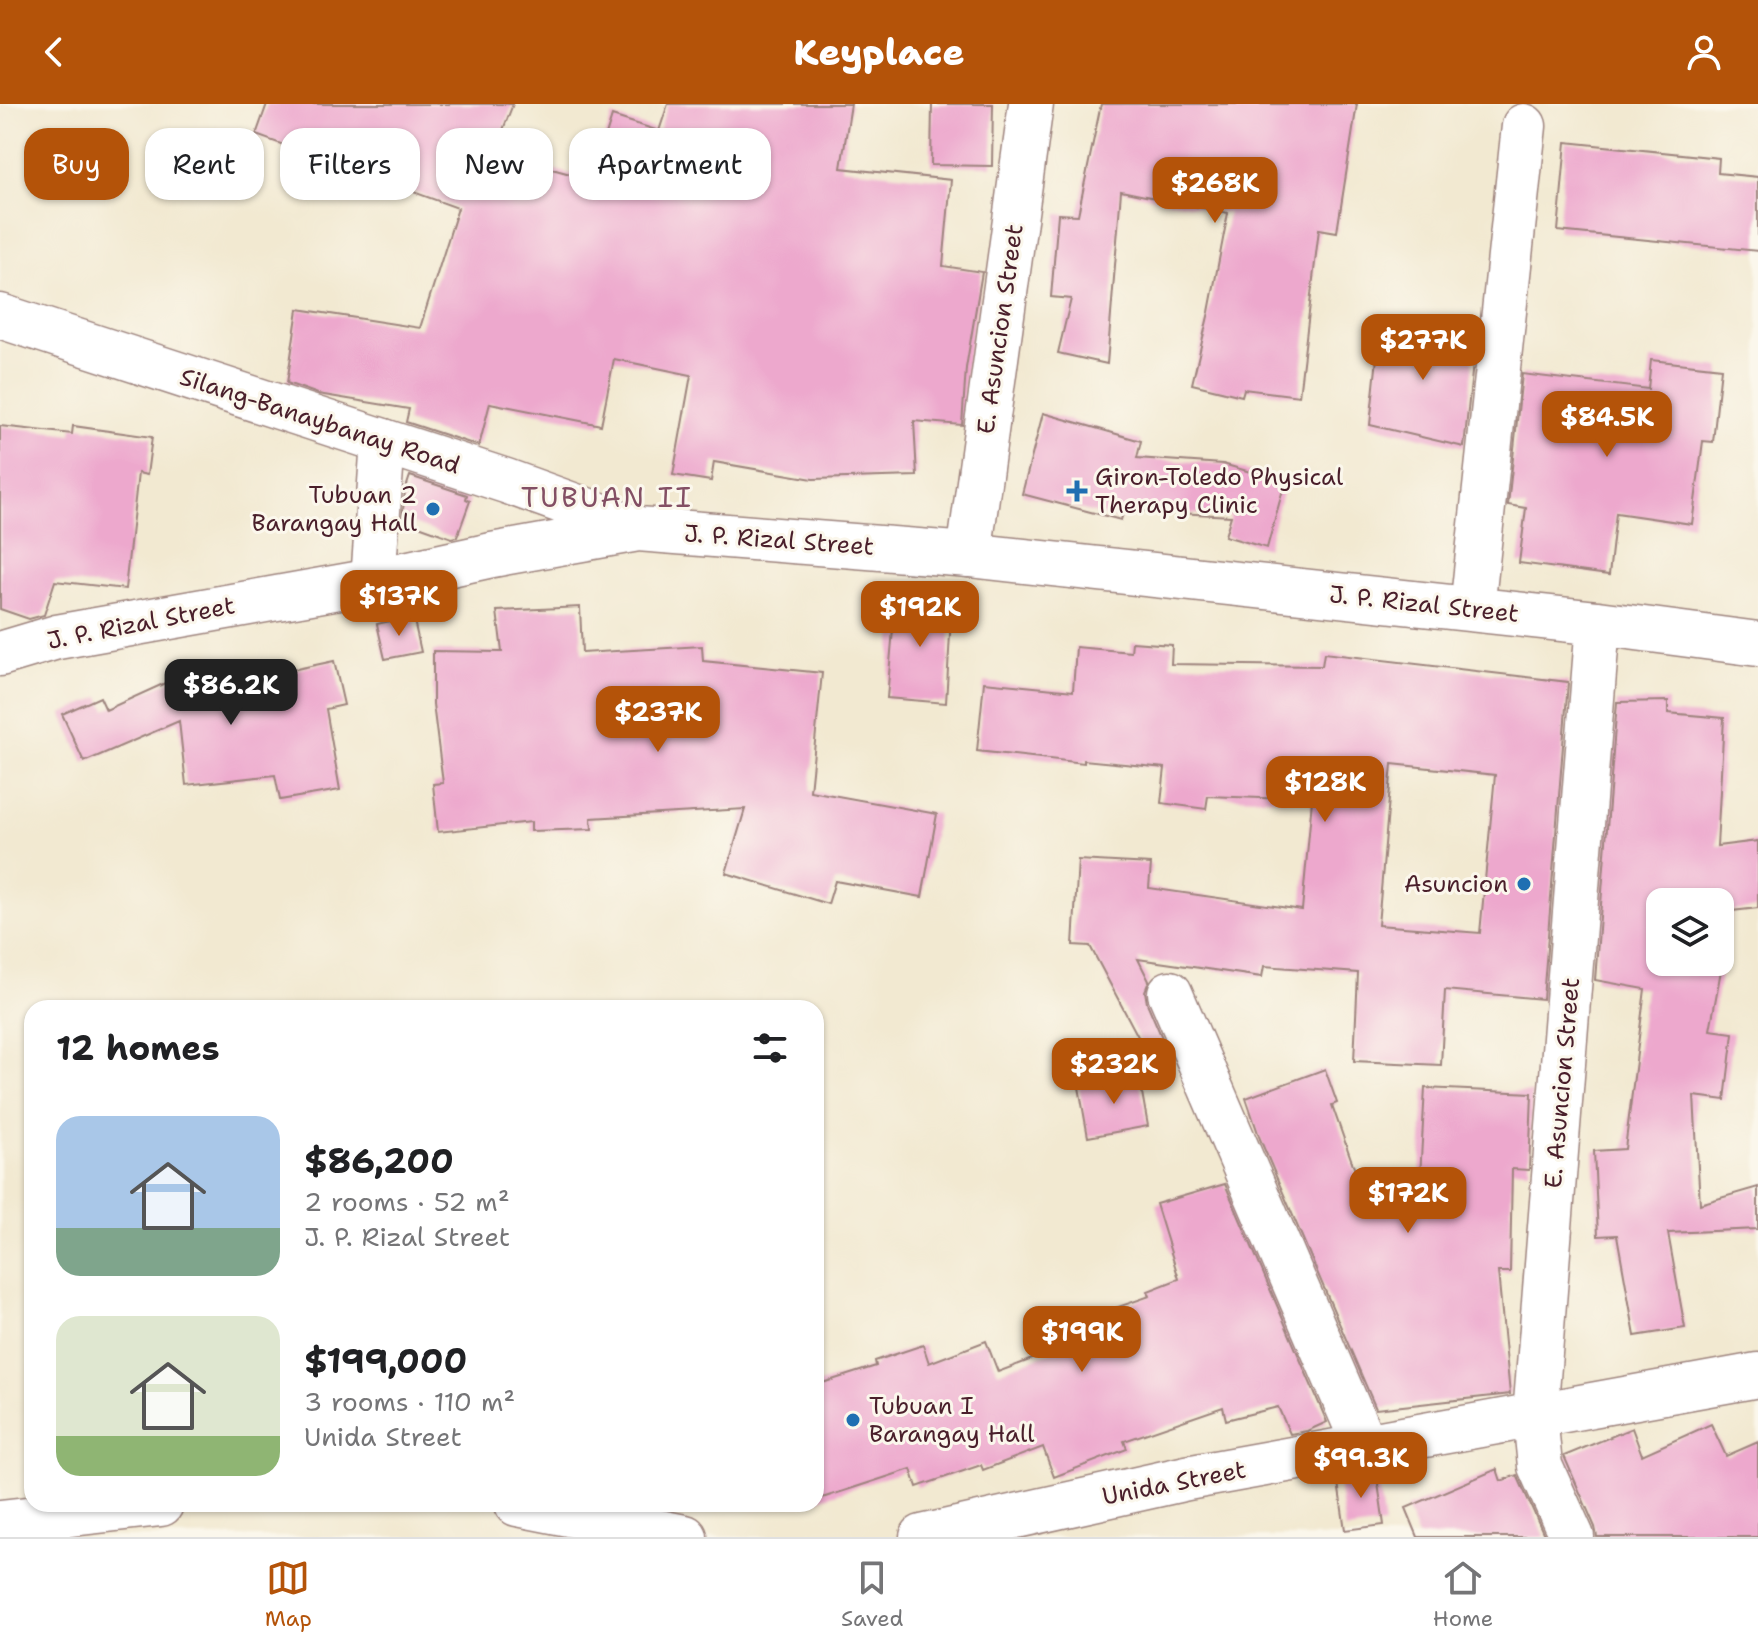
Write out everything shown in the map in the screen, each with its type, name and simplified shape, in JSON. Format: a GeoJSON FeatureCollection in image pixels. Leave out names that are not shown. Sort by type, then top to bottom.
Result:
{"type":"FeatureCollection","features":[{"type":"Feature","properties":{"kind":"main road","name":"E. Asuncion Street"},"geometry":{"type":"LineString","coordinates":[[969,555],[1031,104]]}},
{"type":"Feature","properties":{"kind":"main road"},"geometry":{"type":"LineString","coordinates":[[1472,609],[1524,126]]}},
{"type":"Feature","properties":{"kind":"main road","name":"Silang-Banaybanay Road"},"geometry":{"type":"LineString","coordinates":[[0,316],[383,441],[638,529]]}},
{"type":"Feature","properties":{"kind":"main road"},"geometry":{"type":"LineString","coordinates":[[373,581],[383,441]]}},
{"type":"Feature","properties":{"kind":"main road","name":"J. P. Rizal Street"},"geometry":{"type":"LineString","coordinates":[[0,654],[57,637],[373,581],[492,555],[638,529],[969,555],[1598,623],[1758,644]]}},
{"type":"Feature","properties":{"kind":"main road","name":"E. Asuncion Street"},"geometry":{"type":"LineString","coordinates":[[1572,1537],[1540,1466],[1535,1416],[1598,623]]}},
{"type":"Feature","properties":{"kind":"main road"},"geometry":{"type":"LineString","coordinates":[[1170,993],[1365,1447]]}},
{"type":"Feature","properties":{"kind":"main road","name":"Unida Street"},"geometry":{"type":"LineString","coordinates":[[922,1537],[1187,1478],[1758,1375]]}},
{"type":"Feature","properties":{"kind":"main road"},"geometry":{"type":"LineString","coordinates":[[0,1522],[89,1512]]}},
{"type":"Feature","properties":{"kind":"main road"},"geometry":{"type":"LineString","coordinates":[[558,1512],[685,1537]]}},
{"type":"Feature","properties":{"kind":"building"},"geometry":{"type":"Polygon","coordinates":[[[267,104],[513,104],[504,128],[436,128],[436,200],[553,200],[553,169],[569,174],[569,200],[771,200],[771,128],[660,128],[668,104],[851,104],[841,168],[951,180],[943,266],[982,272],[966,368],[962,425],[914,421],[917,476],[813,479],[714,462],[711,481],[673,475],[691,375],[614,359],[601,425],[490,403],[479,446],[406,422],[409,409],[318,394],[287,383],[298,309],[420,328],[458,208],[420,194],[420,128],[280,128],[280,144],[264,138],[264,128],[258,128],[267,104]]]}},
{"type":"Feature","properties":{"kind":"building"},"geometry":{"type":"Polygon","coordinates":[[[932,104],[993,104],[992,166],[931,165],[932,104]]]}},
{"type":"Feature","properties":{"kind":"building"},"geometry":{"type":"Polygon","coordinates":[[[1101,104],[1357,104],[1337,232],[1319,229],[1299,396],[1244,389],[1242,396],[1192,384],[1228,213],[1121,191],[1107,364],[1058,353],[1071,299],[1051,297],[1058,214],[1078,215],[1101,104]]]}},
{"type":"Feature","properties":{"kind":"building"},"geometry":{"type":"Polygon","coordinates":[[[612,116],[650,128],[608,128],[612,116]]]}},
{"type":"Feature","properties":{"kind":"building"},"geometry":{"type":"Polygon","coordinates":[[[1566,142],[1719,158],[1718,173],[1758,177],[1758,251],[1558,231],[1566,142]]]}},
{"type":"Feature","properties":{"kind":"building"},"geometry":{"type":"Polygon","coordinates":[[[1381,320],[1476,335],[1464,447],[1370,425],[1381,320]]]}},
{"type":"Feature","properties":{"kind":"building"},"geometry":{"type":"Polygon","coordinates":[[[1651,360],[1721,368],[1713,442],[1703,441],[1692,524],[1616,513],[1609,575],[1519,563],[1526,508],[1508,505],[1522,374],[1648,389],[1651,360]]]}},
{"type":"Feature","properties":{"kind":"building"},"geometry":{"type":"Polygon","coordinates":[[[1043,413],[1141,441],[1137,458],[1223,464],[1285,482],[1267,548],[1225,536],[1231,516],[1124,510],[1121,520],[1022,494],[1043,413]]]}},
{"type":"Feature","properties":{"kind":"building"},"geometry":{"type":"Polygon","coordinates":[[[0,426],[72,434],[73,426],[152,437],[147,475],[138,473],[125,589],[55,581],[44,615],[29,619],[0,609],[0,426]]]}},
{"type":"Feature","properties":{"kind":"building","name":"Tubuan 2 Barangay Hall"},"geometry":{"type":"Polygon","coordinates":[[[410,476],[467,495],[466,499],[470,501],[457,537],[452,538],[402,520],[410,476]]]}},
{"type":"Feature","properties":{"kind":"building"},"geometry":{"type":"Polygon","coordinates":[[[896,595],[952,600],[946,703],[887,698],[896,595]]]}},
{"type":"Feature","properties":{"kind":"building"},"geometry":{"type":"Polygon","coordinates":[[[580,607],[582,653],[702,646],[703,661],[822,673],[810,791],[937,814],[922,897],[835,881],[828,904],[726,873],[745,809],[591,818],[592,829],[531,831],[531,822],[438,832],[433,784],[443,783],[433,704],[433,651],[502,652],[497,611],[580,607]]]}},
{"type":"Feature","properties":{"kind":"building"},"geometry":{"type":"Polygon","coordinates":[[[413,616],[421,652],[385,659],[377,624],[413,616]]]}},
{"type":"Feature","properties":{"kind":"building"},"geometry":{"type":"Polygon","coordinates":[[[1132,642],[1172,645],[1171,664],[1322,666],[1324,653],[1568,682],[1543,999],[1445,990],[1441,1065],[1354,1061],[1358,973],[1264,966],[1262,977],[1138,959],[1149,981],[1145,991],[1147,1003],[1169,1054],[1152,1063],[1090,946],[1073,945],[1078,860],[1151,864],[1149,888],[1302,910],[1312,800],[1208,796],[1206,809],[1161,803],[1165,768],[977,751],[984,682],[1073,691],[1076,647],[1131,652],[1132,642]],[[1392,764],[1378,925],[1480,933],[1495,775],[1392,764]]]}},
{"type":"Feature","properties":{"kind":"building"},"geometry":{"type":"Polygon","coordinates":[[[334,661],[344,705],[326,709],[340,790],[280,800],[275,775],[186,785],[179,721],[84,762],[62,714],[100,697],[106,710],[174,679],[244,671],[245,680],[334,661]]]}},
{"type":"Feature","properties":{"kind":"building"},"geometry":{"type":"Polygon","coordinates":[[[1668,701],[1668,713],[1724,718],[1717,846],[1758,841],[1758,908],[1734,911],[1734,888],[1646,888],[1646,976],[1720,976],[1710,1030],[1733,1033],[1725,1100],[1694,1096],[1700,1204],[1758,1187],[1758,1229],[1668,1233],[1685,1328],[1635,1336],[1617,1235],[1598,1236],[1594,1151],[1625,1149],[1645,989],[1595,980],[1617,702],[1668,701]]]}},
{"type":"Feature","properties":{"kind":"building"},"geometry":{"type":"Polygon","coordinates":[[[1325,1069],[1337,1103],[1332,1105],[1357,1176],[1420,1177],[1425,1088],[1532,1093],[1529,1170],[1512,1169],[1510,1272],[1498,1272],[1510,1394],[1376,1409],[1260,1139],[1246,1098],[1325,1069]]]}},
{"type":"Feature","properties":{"kind":"building"},"geometry":{"type":"Polygon","coordinates":[[[1139,1076],[1148,1126],[1088,1137],[1079,1087],[1139,1076]]]}},
{"type":"Feature","properties":{"kind":"building"},"geometry":{"type":"Polygon","coordinates":[[[1225,1184],[1327,1422],[1290,1434],[1278,1407],[1226,1420],[1223,1407],[1124,1441],[1127,1449],[1054,1477],[1043,1447],[983,1470],[981,1465],[917,1487],[911,1469],[824,1497],[824,1382],[876,1366],[875,1361],[923,1345],[929,1363],[986,1341],[998,1372],[1098,1334],[1092,1316],[1150,1296],[1148,1291],[1179,1279],[1156,1204],[1225,1184]]]}},
{"type":"Feature","properties":{"kind":"building"},"geometry":{"type":"Polygon","coordinates":[[[1711,1424],[1726,1456],[1758,1442],[1758,1537],[1597,1537],[1564,1456],[1632,1428],[1642,1455],[1711,1424]]]}},
{"type":"Feature","properties":{"kind":"building"},"geometry":{"type":"Polygon","coordinates":[[[1376,1469],[1384,1525],[1345,1530],[1337,1476],[1376,1469]]]}},
{"type":"Feature","properties":{"kind":"building"},"geometry":{"type":"Polygon","coordinates":[[[1497,1469],[1501,1481],[1517,1475],[1545,1537],[1418,1537],[1406,1508],[1497,1469]]]}},
{"type":"Feature","properties":{"kind":"place","name":"Giron-Toledo Physical Therapy Clinic"},"geometry":{"type":"Point","coordinates":[1077,491]}},
{"type":"Feature","properties":{"kind":"place","name":"Tubuan 2 Barangay Hall"},"geometry":{"type":"Point","coordinates":[433,509]}},
{"type":"Feature","properties":{"kind":"place","name":"Asuncion"},"geometry":{"type":"Point","coordinates":[1524,884]}},
{"type":"Feature","properties":{"kind":"place","name":"Tubuan I Barangay Hall"},"geometry":{"type":"Point","coordinates":[853,1420]}},
{"type":"Feature","properties":{"kind":"district","name":"TUBUAN II"},"geometry":{"type":"Point","coordinates":[607,497]}}]}
